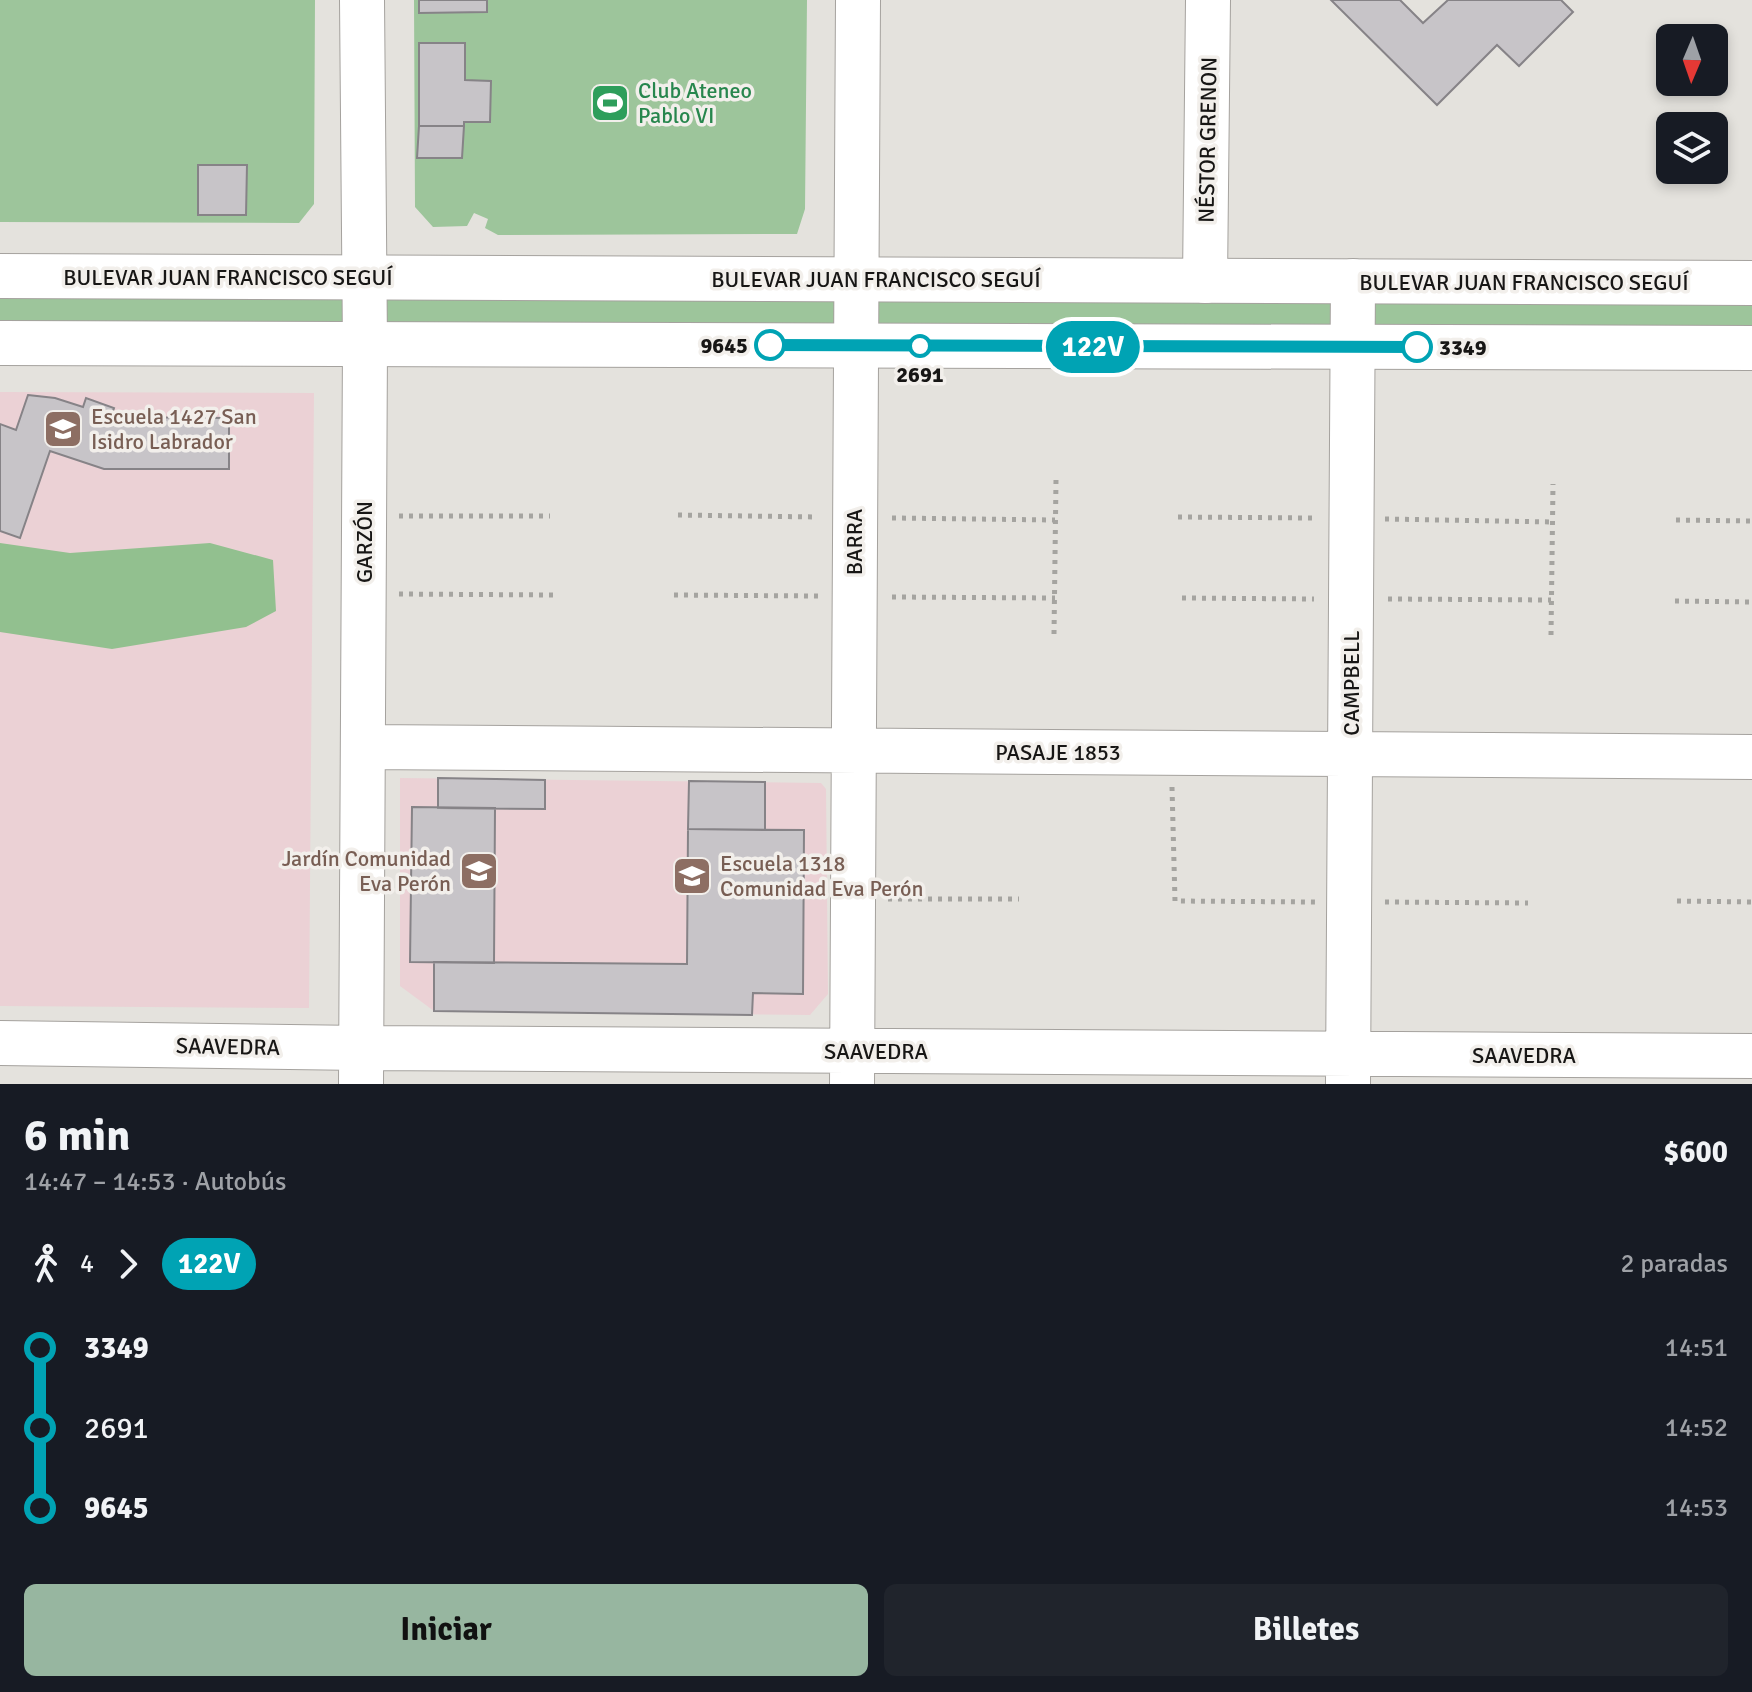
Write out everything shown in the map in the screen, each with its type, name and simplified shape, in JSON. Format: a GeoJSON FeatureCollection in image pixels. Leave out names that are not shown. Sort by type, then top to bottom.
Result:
{"type":"FeatureCollection","features":[{"type":"Feature","properties":{"kind":"street","name":"GARZÓN"},"geometry":{"type":"LineString","coordinates":[[361,1066],[365,345],[362,0]]}},
{"type":"Feature","properties":{"kind":"street","name":"BARRA"},"geometry":{"type":"LineString","coordinates":[[852,1068],[858,0]]}},
{"type":"Feature","properties":{"kind":"street","name":"NÉSTOR GRENON"},"geometry":{"type":"LineString","coordinates":[[1205,281],[1208,0]]}},
{"type":"Feature","properties":{"kind":"street","name":"BULEVAR JUAN FRANCISCO SEGUÍ"},"geometry":{"type":"LineString","coordinates":[[0,276],[1752,283]]}},
{"type":"Feature","properties":{"kind":"street","name":"CAMPBELL"},"geometry":{"type":"LineString","coordinates":[[1348,1069],[1353,281]]}},
{"type":"Feature","properties":{"kind":"street"},"geometry":{"type":"LineString","coordinates":[[0,343],[1752,348]]}},
{"type":"Feature","properties":{"kind":"street","name":"PASAJE 1853"},"geometry":{"type":"LineString","coordinates":[[363,747],[1752,757]]}},
{"type":"Feature","properties":{"kind":"street","name":"SAAVEDRA"},"geometry":{"type":"LineString","coordinates":[[0,1043],[361,1066],[1348,1069],[1752,1056]]}},
{"type":"Feature","properties":{"kind":"path"},"geometry":{"type":"LineString","coordinates":[[1054,634],[1056,480]]}},
{"type":"Feature","properties":{"kind":"path"},"geometry":{"type":"LineString","coordinates":[[1551,635],[1553,484]]}},
{"type":"Feature","properties":{"kind":"path"},"geometry":{"type":"LineString","coordinates":[[364,516],[550,516]]}},
{"type":"Feature","properties":{"kind":"path"},"geometry":{"type":"LineString","coordinates":[[1676,520],[1752,521]]}},
{"type":"Feature","properties":{"kind":"path"},"geometry":{"type":"LineString","coordinates":[[364,594],[554,595]]}},
{"type":"Feature","properties":{"kind":"path"},"geometry":{"type":"LineString","coordinates":[[1675,601],[1752,602]]}},
{"type":"Feature","properties":{"kind":"path"},"geometry":{"type":"LineString","coordinates":[[1171,752],[1175,901]]}},
{"type":"Feature","properties":{"kind":"path"},"geometry":{"type":"LineString","coordinates":[[853,899],[1019,899]]}},
{"type":"Feature","properties":{"kind":"path"},"geometry":{"type":"LineString","coordinates":[[1677,901],[1752,902]]}},
{"type":"Feature","properties":{"kind":"shaded area"},"geometry":{"type":"Polygon","coordinates":[[[0,392],[314,393],[309,1008],[0,1006],[0,392]]]}},
{"type":"Feature","properties":{"kind":"shaded area","name":"Escuela 1318 Comunidad Eva Perón"},"geometry":{"type":"Polygon","coordinates":[[[400,778],[821,783],[826,789],[828,994],[810,1015],[434,1011],[400,986],[400,778]]]}},
{"type":"Feature","properties":{"kind":"green space"},"geometry":{"type":"Polygon","coordinates":[[[0,0],[315,0],[314,204],[299,223],[0,222],[0,0]]]}},
{"type":"Feature","properties":{"kind":"green space","name":"Club Ateneo Pablo VI"},"geometry":{"type":"Polygon","coordinates":[[[414,0],[807,0],[805,209],[797,234],[498,235],[485,228],[488,219],[474,213],[467,226],[433,227],[415,207],[414,0]]]}},
{"type":"Feature","properties":{"kind":"green space"},"geometry":{"type":"Polygon","coordinates":[[[0,276],[1752,283],[1752,348],[0,343],[0,276]]]}},
{"type":"Feature","properties":{"kind":"green space"},"geometry":{"type":"Polygon","coordinates":[[[0,543],[70,553],[210,543],[273,560],[276,611],[246,627],[112,649],[0,632],[0,543]]]}},
{"type":"Feature","properties":{"kind":"building"},"geometry":{"type":"Polygon","coordinates":[[[419,0],[487,0],[487,12],[419,13],[419,0]]]}},
{"type":"Feature","properties":{"kind":"building"},"geometry":{"type":"Polygon","coordinates":[[[1331,0],[1400,0],[1423,23],[1448,0],[1561,0],[1573,12],[1519,66],[1497,45],[1437,105],[1331,0]]]}},
{"type":"Feature","properties":{"kind":"building"},"geometry":{"type":"Polygon","coordinates":[[[419,43],[465,43],[465,80],[491,81],[490,122],[464,122],[464,126],[419,126],[419,43]]]}},
{"type":"Feature","properties":{"kind":"building"},"geometry":{"type":"Polygon","coordinates":[[[419,126],[464,126],[462,158],[417,158],[419,126]]]}},
{"type":"Feature","properties":{"kind":"building"},"geometry":{"type":"Polygon","coordinates":[[[198,165],[247,165],[246,215],[198,215],[198,165]]]}},
{"type":"Feature","properties":{"kind":"building"},"geometry":{"type":"Polygon","coordinates":[[[28,395],[55,398],[83,407],[86,398],[114,408],[111,417],[229,418],[229,469],[104,469],[50,451],[20,538],[0,531],[0,424],[16,430],[28,395]]]}},
{"type":"Feature","properties":{"kind":"building"},"geometry":{"type":"Polygon","coordinates":[[[438,778],[545,780],[545,809],[438,808],[438,778]]]}},
{"type":"Feature","properties":{"kind":"building"},"geometry":{"type":"Polygon","coordinates":[[[689,781],[765,782],[765,830],[688,829],[689,781]]]}},
{"type":"Feature","properties":{"kind":"building"},"geometry":{"type":"Polygon","coordinates":[[[412,807],[495,808],[494,963],[410,962],[412,807]]]}},
{"type":"Feature","properties":{"kind":"building"},"geometry":{"type":"Polygon","coordinates":[[[688,829],[804,830],[803,994],[753,993],[752,1015],[434,1011],[434,962],[687,964],[688,829]]]}},
{"type":"Feature","properties":{"kind":"bus line","name":"122V"},"geometry":{"type":"LineString","coordinates":[[770,345],[1417,347]]}},
{"type":"Feature","properties":{"kind":"place","name":"Club Ateneo Pablo VI"},"geometry":{"type":"Point","coordinates":[610,103]}},
{"type":"Feature","properties":{"kind":"place","name":"9645"},"geometry":{"type":"Point","coordinates":[770,345]}},
{"type":"Feature","properties":{"kind":"place","name":"2691"},"geometry":{"type":"Point","coordinates":[920,346]}},
{"type":"Feature","properties":{"kind":"place","name":"3349"},"geometry":{"type":"Point","coordinates":[1417,347]}},
{"type":"Feature","properties":{"kind":"place","name":"Escuela 1427 San Isidro Labrador"},"geometry":{"type":"Point","coordinates":[63,429]}},
{"type":"Feature","properties":{"kind":"place","name":"Jardín Comunidad Eva Perón"},"geometry":{"type":"Point","coordinates":[479,871]}},
{"type":"Feature","properties":{"kind":"place","name":"Escuela 1318 Comunidad Eva Perón"},"geometry":{"type":"Point","coordinates":[692,876]}}]}
